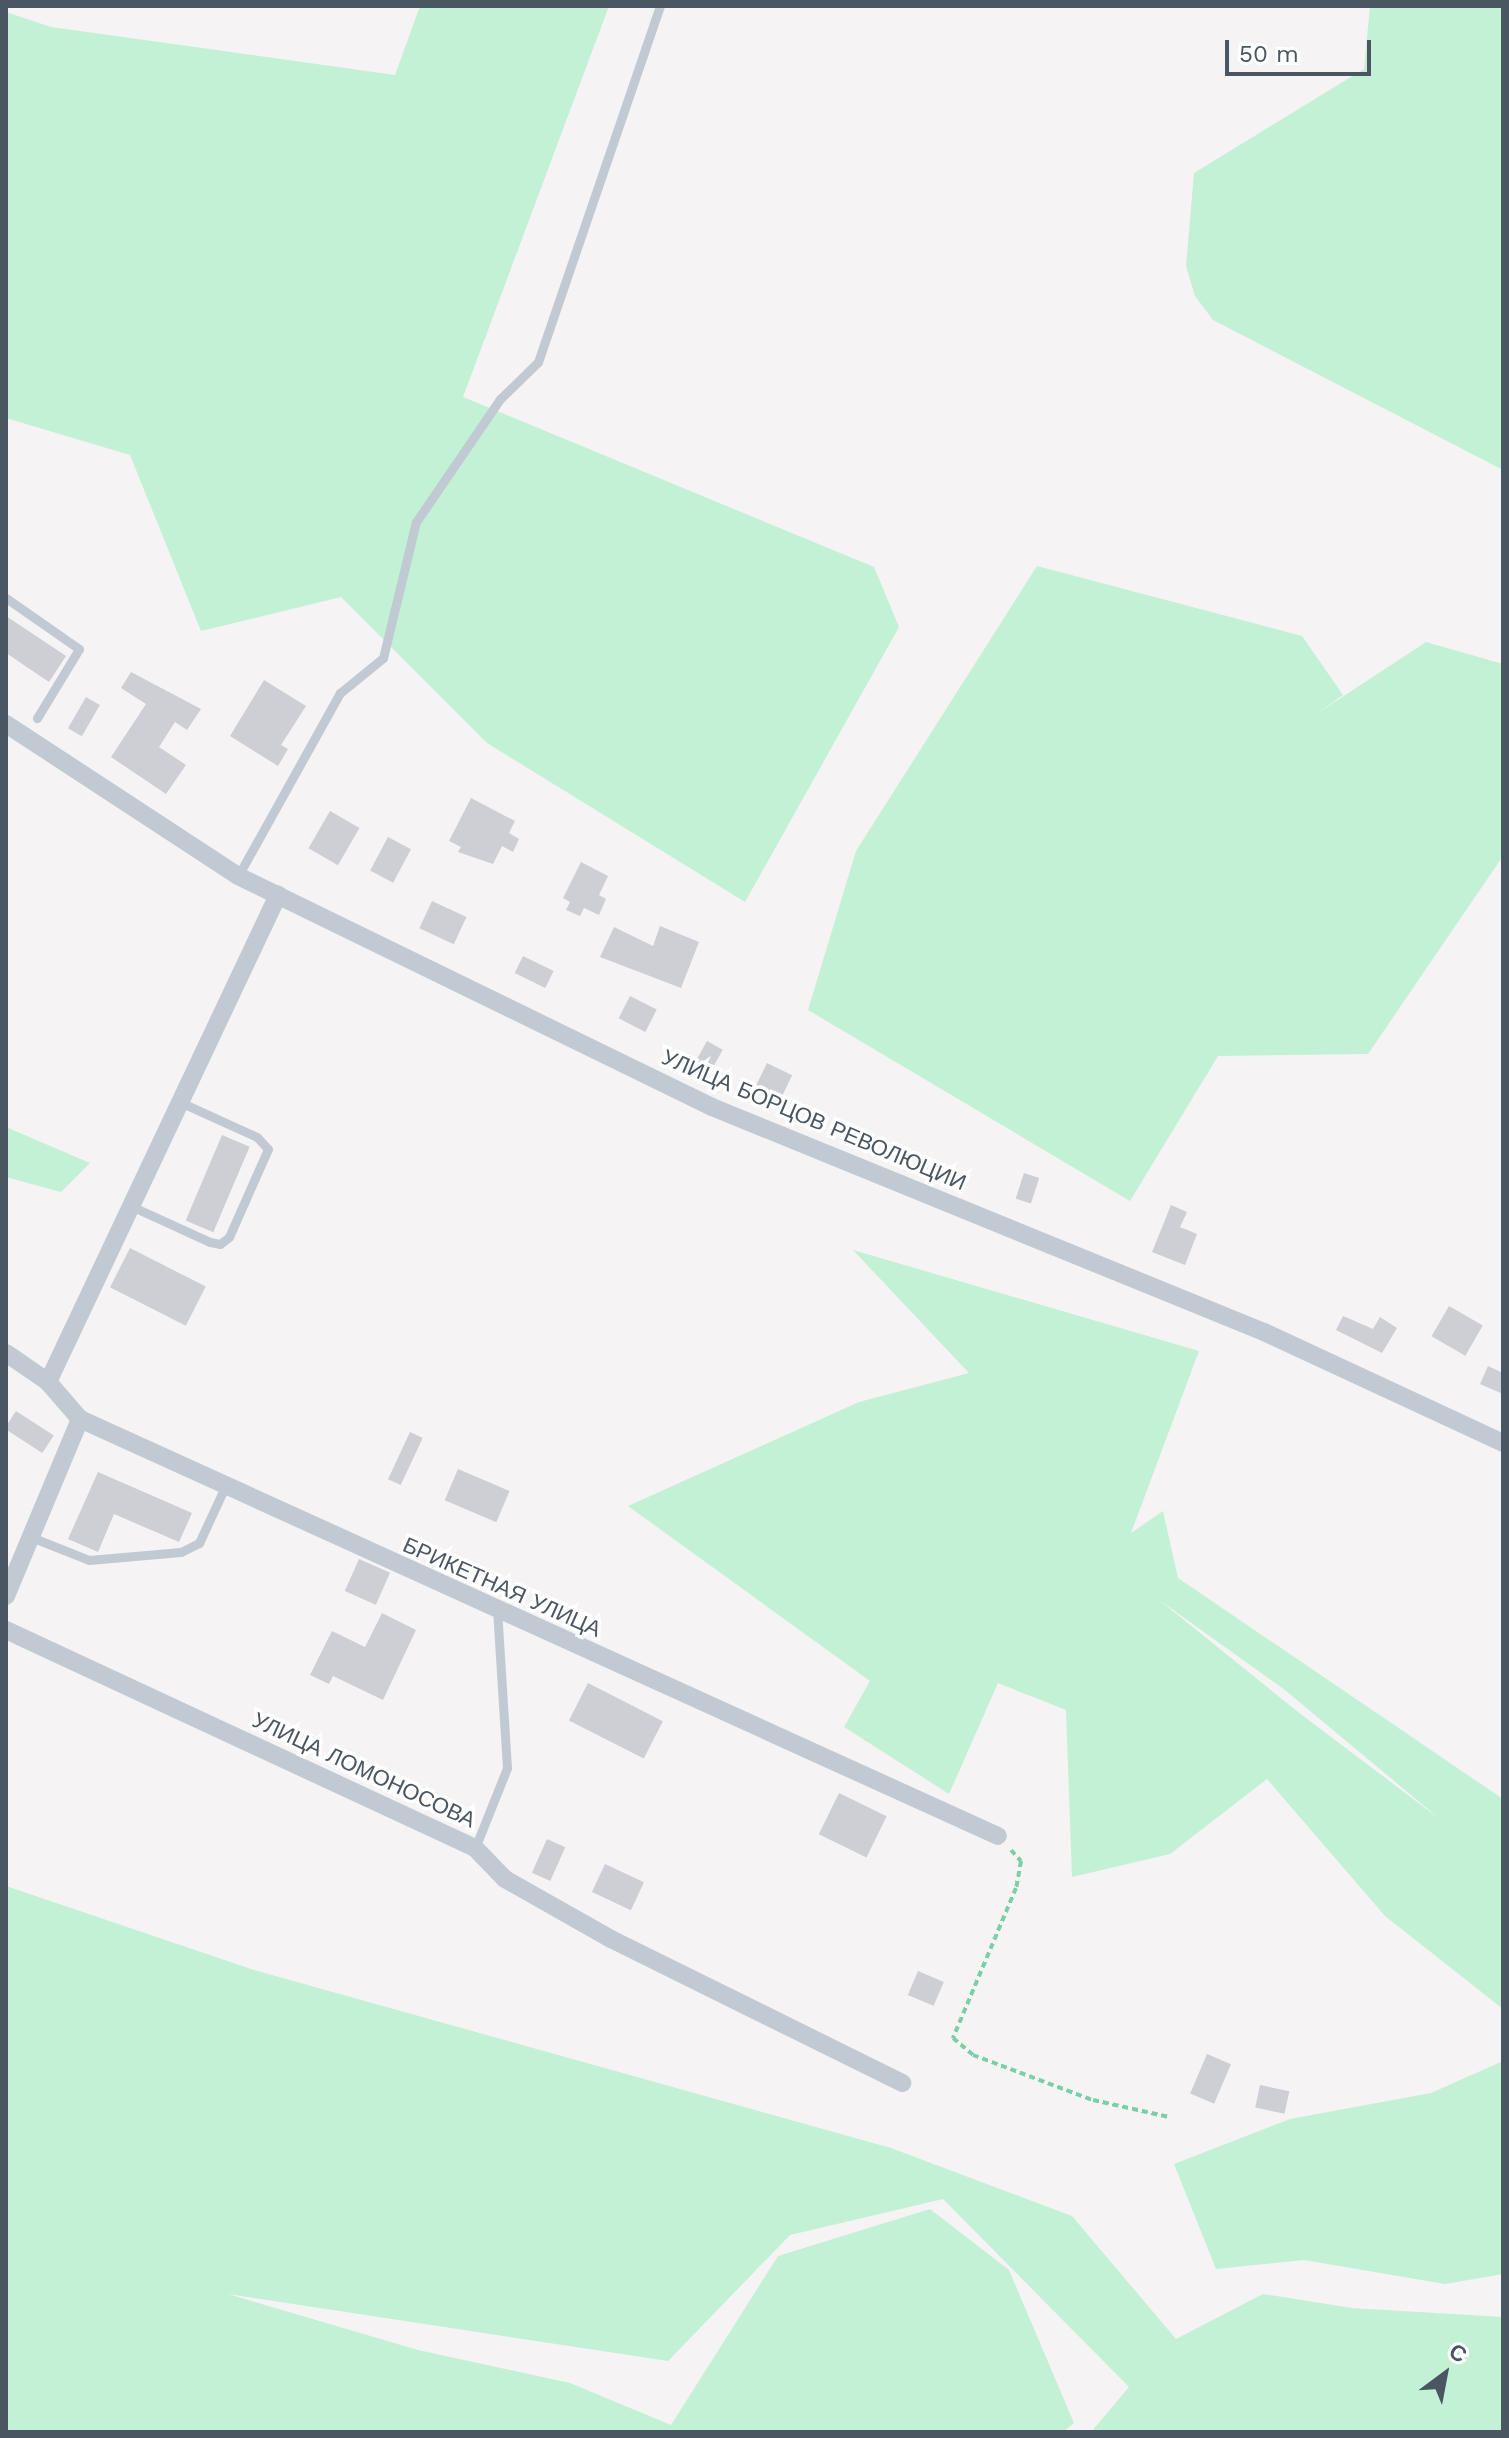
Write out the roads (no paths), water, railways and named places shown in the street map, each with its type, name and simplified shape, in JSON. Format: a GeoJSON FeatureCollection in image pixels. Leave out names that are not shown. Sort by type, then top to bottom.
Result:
{"type":"FeatureCollection","features":[{"type":"Feature","properties":{"kind":"street","name":"УЛИЦА БОРЦОВ РЕВОЛЮЦИИ"},"geometry":{"type":"LineString","coordinates":[[6,724],[238,876],[712,1107],[1264,1332],[1503,1443]]}},
{"type":"Feature","properties":{"kind":"street"},"geometry":{"type":"LineString","coordinates":[[48,1382],[278,895]]}},
{"type":"Feature","properties":{"kind":"street","name":"БРИКЕТНАЯ УЛИЦА"},"geometry":{"type":"LineString","coordinates":[[6,1353],[48,1382],[80,1419],[224,1489],[998,1836]]}},
{"type":"Feature","properties":{"kind":"street"},"geometry":{"type":"LineString","coordinates":[[6,1596],[80,1419]]}},
{"type":"Feature","properties":{"kind":"street","name":"УЛИЦА ЛОМОНОСОВА"},"geometry":{"type":"LineString","coordinates":[[6,1630],[475,1848],[505,1879],[611,1939],[902,2083]]}},
{"type":"Feature","properties":{"kind":"lane"},"geometry":{"type":"LineString","coordinates":[[238,876],[340,693],[383,658],[416,522],[500,399],[538,362],[660,6]]}},
{"type":"Feature","properties":{"kind":"lane"},"geometry":{"type":"LineString","coordinates":[[6,598],[79,649],[37,718]]}},
{"type":"Feature","properties":{"kind":"lane"},"geometry":{"type":"LineString","coordinates":[[131,1206],[220,1244],[235,1224],[265,1158],[265,1142],[180,1102]]}},
{"type":"Feature","properties":{"kind":"lane"},"geometry":{"type":"LineString","coordinates":[[31,1537],[89,1560],[181,1552],[199,1543],[224,1489]]}},
{"type":"Feature","properties":{"kind":"lane"},"geometry":{"type":"LineString","coordinates":[[475,1848],[507,1768],[497,1611]]}}]}
